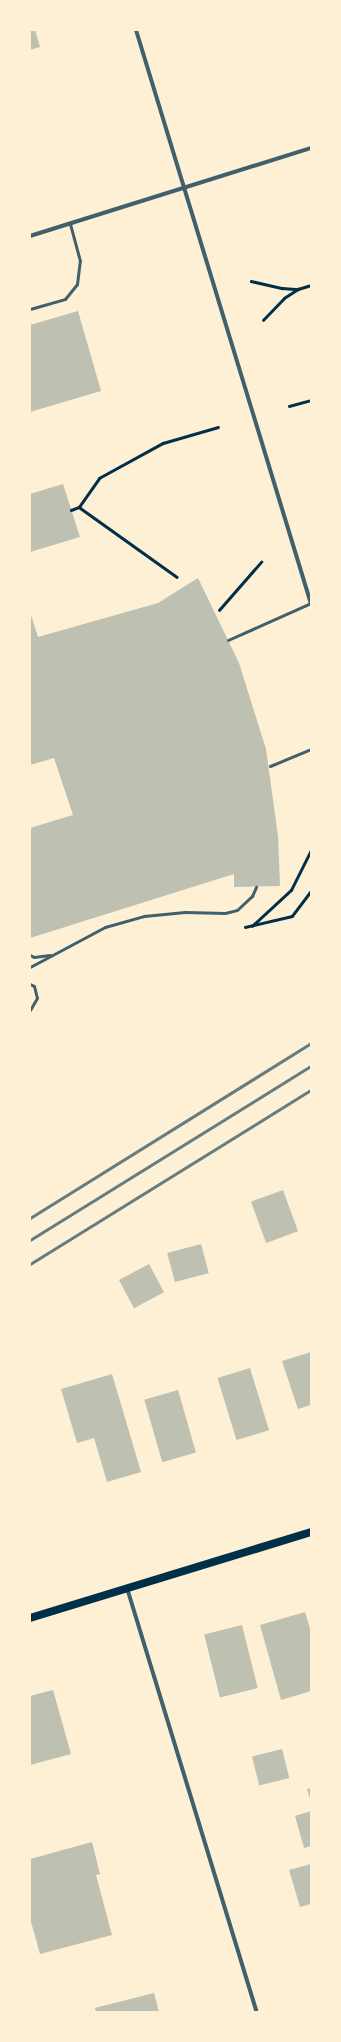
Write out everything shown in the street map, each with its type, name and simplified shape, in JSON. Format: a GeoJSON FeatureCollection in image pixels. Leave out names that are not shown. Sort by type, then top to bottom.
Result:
{"type":"FeatureCollection","features":[{"type":"Feature","properties":{"kind":"main road"},"geometry":{"type":"LineString","coordinates":[[30,1618],[311,1532]]}},
{"type":"Feature","properties":{"kind":"street"},"geometry":{"type":"LineString","coordinates":[[136,30],[311,604]]}},
{"type":"Feature","properties":{"kind":"street"},"geometry":{"type":"LineString","coordinates":[[30,236],[183,186],[311,148]]}},
{"type":"Feature","properties":{"kind":"street"},"geometry":{"type":"LineString","coordinates":[[127,1588],[256,2012]]}},
{"type":"Feature","properties":{"kind":"lane"},"geometry":{"type":"LineString","coordinates":[[30,309],[65,299],[77,284],[80,261],[70,224]]}},
{"type":"Feature","properties":{"kind":"lane"},"geometry":{"type":"LineString","coordinates":[[228,640],[311,604]]}},
{"type":"Feature","properties":{"kind":"lane"},"geometry":{"type":"LineString","coordinates":[[270,766],[311,749]]}},
{"type":"Feature","properties":{"kind":"lane"},"geometry":{"type":"LineString","coordinates":[[30,967],[105,927],[144,916],[185,912],[225,913],[236,910],[252,896],[256,887]]}},
{"type":"Feature","properties":{"kind":"lane"},"geometry":{"type":"LineString","coordinates":[[30,955],[34,957],[52,954]]}},
{"type":"Feature","properties":{"kind":"lane"},"geometry":{"type":"LineString","coordinates":[[30,984],[34,986],[37,998],[30,1010]]}},
{"type":"Feature","properties":{"kind":"path"},"geometry":{"type":"LineString","coordinates":[[251,281],[282,288],[298,289]]}},
{"type":"Feature","properties":{"kind":"path"},"geometry":{"type":"LineString","coordinates":[[263,320],[284,298],[298,289],[311,285]]}},
{"type":"Feature","properties":{"kind":"path"},"geometry":{"type":"LineString","coordinates":[[289,406],[311,400]]}},
{"type":"Feature","properties":{"kind":"path"},"geometry":{"type":"LineString","coordinates":[[71,510],[79,507],[99,478],[163,443],[218,427]]}},
{"type":"Feature","properties":{"kind":"path"},"geometry":{"type":"LineString","coordinates":[[79,507],[177,577]]}},
{"type":"Feature","properties":{"kind":"path"},"geometry":{"type":"LineString","coordinates":[[219,610],[261,562]]}},
{"type":"Feature","properties":{"kind":"path"},"geometry":{"type":"LineString","coordinates":[[252,926],[291,890],[311,850]]}},
{"type":"Feature","properties":{"kind":"path"},"geometry":{"type":"LineString","coordinates":[[292,916],[311,891]]}},
{"type":"Feature","properties":{"kind":"building"},"geometry":{"type":"Polygon","coordinates":[[[30,30],[35,30],[40,47],[30,50],[30,30]]]}},
{"type":"Feature","properties":{"kind":"building"},"geometry":{"type":"Polygon","coordinates":[[[78,311],[101,391],[30,412],[30,325],[78,311]]]}},
{"type":"Feature","properties":{"kind":"building"},"geometry":{"type":"Polygon","coordinates":[[[63,484],[80,537],[30,552],[30,494],[63,484]]]}},
{"type":"Feature","properties":{"kind":"building"},"geometry":{"type":"Polygon","coordinates":[[[198,578],[239,663],[266,749],[278,836],[280,886],[234,887],[234,874],[30,938],[30,828],[73,815],[54,758],[30,765],[30,612],[38,637],[158,603],[198,578]]]}},
{"type":"Feature","properties":{"kind":"building"},"geometry":{"type":"Polygon","coordinates":[[[283,1190],[298,1231],[266,1243],[251,1202],[283,1190]]]}},
{"type":"Feature","properties":{"kind":"building"},"geometry":{"type":"Polygon","coordinates":[[[201,1244],[209,1273],[175,1282],[167,1253],[201,1244]]]}},
{"type":"Feature","properties":{"kind":"building"},"geometry":{"type":"Polygon","coordinates":[[[149,1264],[164,1292],[134,1308],[119,1280],[149,1264]]]}},
{"type":"Feature","properties":{"kind":"building"},"geometry":{"type":"Polygon","coordinates":[[[311,1352],[311,1405],[298,1409],[282,1361],[311,1352]]]}},
{"type":"Feature","properties":{"kind":"building"},"geometry":{"type":"Polygon","coordinates":[[[250,1368],[269,1430],[236,1440],[217,1378],[250,1368]]]}},
{"type":"Feature","properties":{"kind":"building"},"geometry":{"type":"Polygon","coordinates":[[[112,1374],[141,1472],[107,1482],[94,1438],[77,1443],[61,1389],[112,1374]]]}},
{"type":"Feature","properties":{"kind":"building"},"geometry":{"type":"Polygon","coordinates":[[[178,1390],[196,1452],[162,1462],[144,1400],[178,1390]]]}},
{"type":"Feature","properties":{"kind":"building"},"geometry":{"type":"Polygon","coordinates":[[[305,1612],[311,1632],[311,1691],[281,1700],[260,1625],[305,1612]]]}},
{"type":"Feature","properties":{"kind":"building"},"geometry":{"type":"Polygon","coordinates":[[[242,1625],[258,1688],[220,1698],[204,1634],[242,1625]]]}},
{"type":"Feature","properties":{"kind":"building"},"geometry":{"type":"Polygon","coordinates":[[[53,1690],[71,1754],[30,1765],[30,1696],[53,1690]]]}},
{"type":"Feature","properties":{"kind":"building"},"geometry":{"type":"Polygon","coordinates":[[[282,1749],[289,1778],[259,1786],[252,1756],[282,1749]]]}},
{"type":"Feature","properties":{"kind":"building"},"geometry":{"type":"Polygon","coordinates":[[[311,1788],[311,1802],[307,1789],[311,1788]]]}},
{"type":"Feature","properties":{"kind":"building"},"geometry":{"type":"Polygon","coordinates":[[[311,1811],[311,1846],[304,1848],[295,1816],[311,1811]]]}},
{"type":"Feature","properties":{"kind":"building"},"geometry":{"type":"Polygon","coordinates":[[[92,1842],[100,1874],[96,1875],[112,1935],[40,1954],[30,1918],[30,1859],[92,1842]]]}},
{"type":"Feature","properties":{"kind":"building"},"geometry":{"type":"Polygon","coordinates":[[[311,1864],[311,1904],[300,1907],[289,1870],[311,1864]]]}},
{"type":"Feature","properties":{"kind":"building"},"geometry":{"type":"Polygon","coordinates":[[[154,1993],[159,2012],[96,2012],[95,2008],[154,1993]]]}},
{"type":"Feature","properties":{"kind":"railway"},"geometry":{"type":"LineString","coordinates":[[30,1218],[311,1043]]}},
{"type":"Feature","properties":{"kind":"railway"},"geometry":{"type":"LineString","coordinates":[[30,1240],[311,1066]]}},
{"type":"Feature","properties":{"kind":"railway"},"geometry":{"type":"LineString","coordinates":[[30,1264],[311,1090]]}}]}
